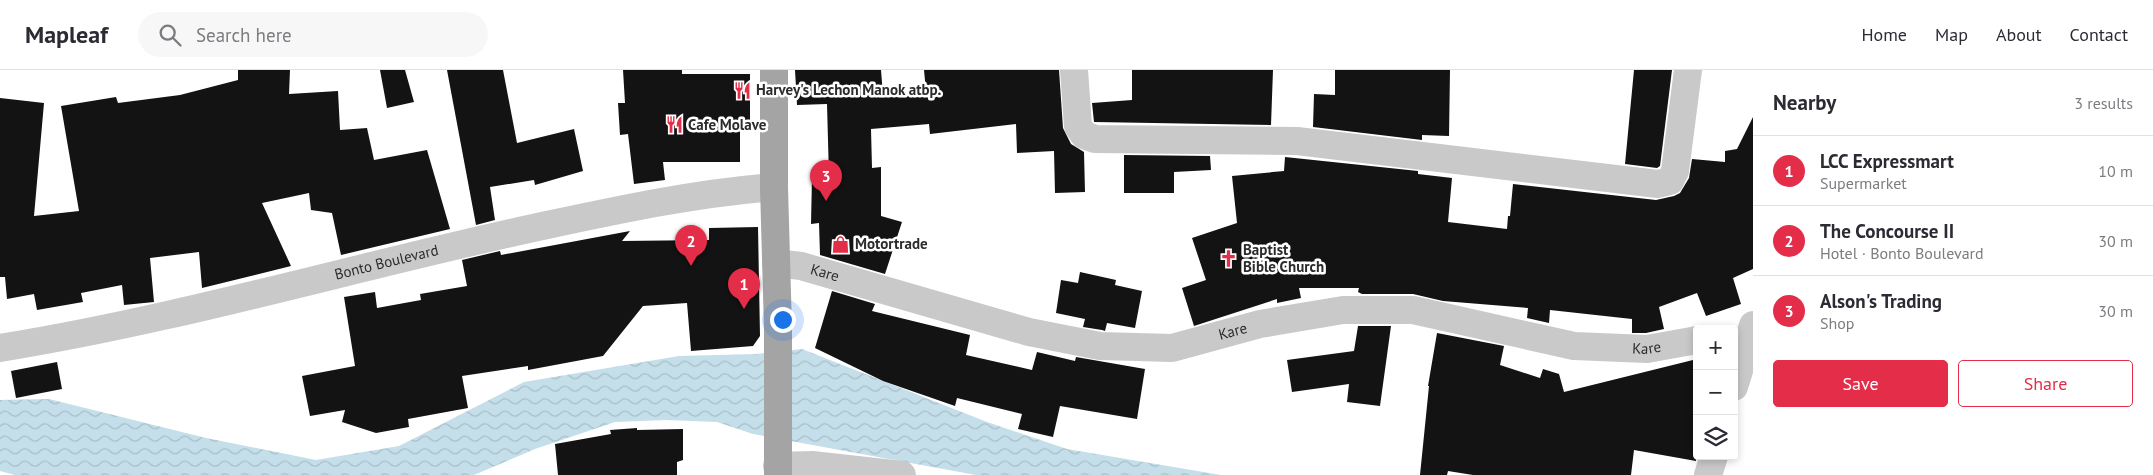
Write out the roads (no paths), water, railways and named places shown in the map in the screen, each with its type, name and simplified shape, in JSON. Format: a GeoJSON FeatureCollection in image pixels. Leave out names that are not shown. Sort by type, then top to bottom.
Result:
{"type":"FeatureCollection","features":[{"type":"Feature","properties":{"kind":"main road"},"geometry":{"type":"LineString","coordinates":[[774,70],[778,465]]}},
{"type":"Feature","properties":{"kind":"street"},"geometry":{"type":"LineString","coordinates":[[1074,70],[1078,126],[1084,135],[1095,139],[1297,141],[1658,184],[1670,181],[1674,171],[1688,70]]}},
{"type":"Feature","properties":{"kind":"street","name":"Bonto Boulevard"},"geometry":{"type":"LineString","coordinates":[[0,348],[60,338],[204,307],[483,238],[654,202],[731,190],[774,187]]}},
{"type":"Feature","properties":{"kind":"street","name":"Kare"},"geometry":{"type":"LineString","coordinates":[[776,263],[802,266],[1029,332],[1100,346],[1172,348],[1260,324],[1343,310],[1413,310],[1574,346],[1647,349],[1693,341]]}},
{"type":"Feature","properties":{"kind":"street"},"geometry":{"type":"LineString","coordinates":[[1738,326],[1753,321]]}},
{"type":"Feature","properties":{"kind":"street"},"geometry":{"type":"LineString","coordinates":[[1738,374],[1753,325]]}},
{"type":"Feature","properties":{"kind":"street"},"geometry":{"type":"LineString","coordinates":[[1708,475],[1713,460]]}},
{"type":"Feature","properties":{"kind":"street"},"geometry":{"type":"LineString","coordinates":[[778,465],[812,465],[902,475]]}},
{"type":"Feature","properties":{"kind":"water"},"geometry":{"type":"Polygon","coordinates":[[[802,349],[987,422],[1067,449],[1221,475],[976,475],[753,434],[717,422],[666,420],[615,422],[535,449],[474,475],[15,475],[0,471],[0,400],[49,399],[206,438],[316,460],[399,446],[524,382],[679,356],[756,354],[802,349]]]}},
{"type":"Feature","properties":{"kind":"place","name":"Harvey's Lechon Manok atbp."},"geometry":{"type":"Point","coordinates":[742,90]}},
{"type":"Feature","properties":{"kind":"place","name":"Cafe Molave"},"geometry":{"type":"Point","coordinates":[674,125]}},
{"type":"Feature","properties":{"kind":"place","name":"Alson's Trading"},"geometry":{"type":"Point","coordinates":[826,201]}},
{"type":"Feature","properties":{"kind":"place","name":"Motortrade"},"geometry":{"type":"Point","coordinates":[841,244]}},
{"type":"Feature","properties":{"kind":"place","name":"Baptist Bible Church"},"geometry":{"type":"Point","coordinates":[1229,259]}},
{"type":"Feature","properties":{"kind":"place","name":"The Concourse II"},"geometry":{"type":"Point","coordinates":[691,266]}},
{"type":"Feature","properties":{"kind":"place","name":"LCC Expressmart"},"geometry":{"type":"Point","coordinates":[744,309]}}]}
